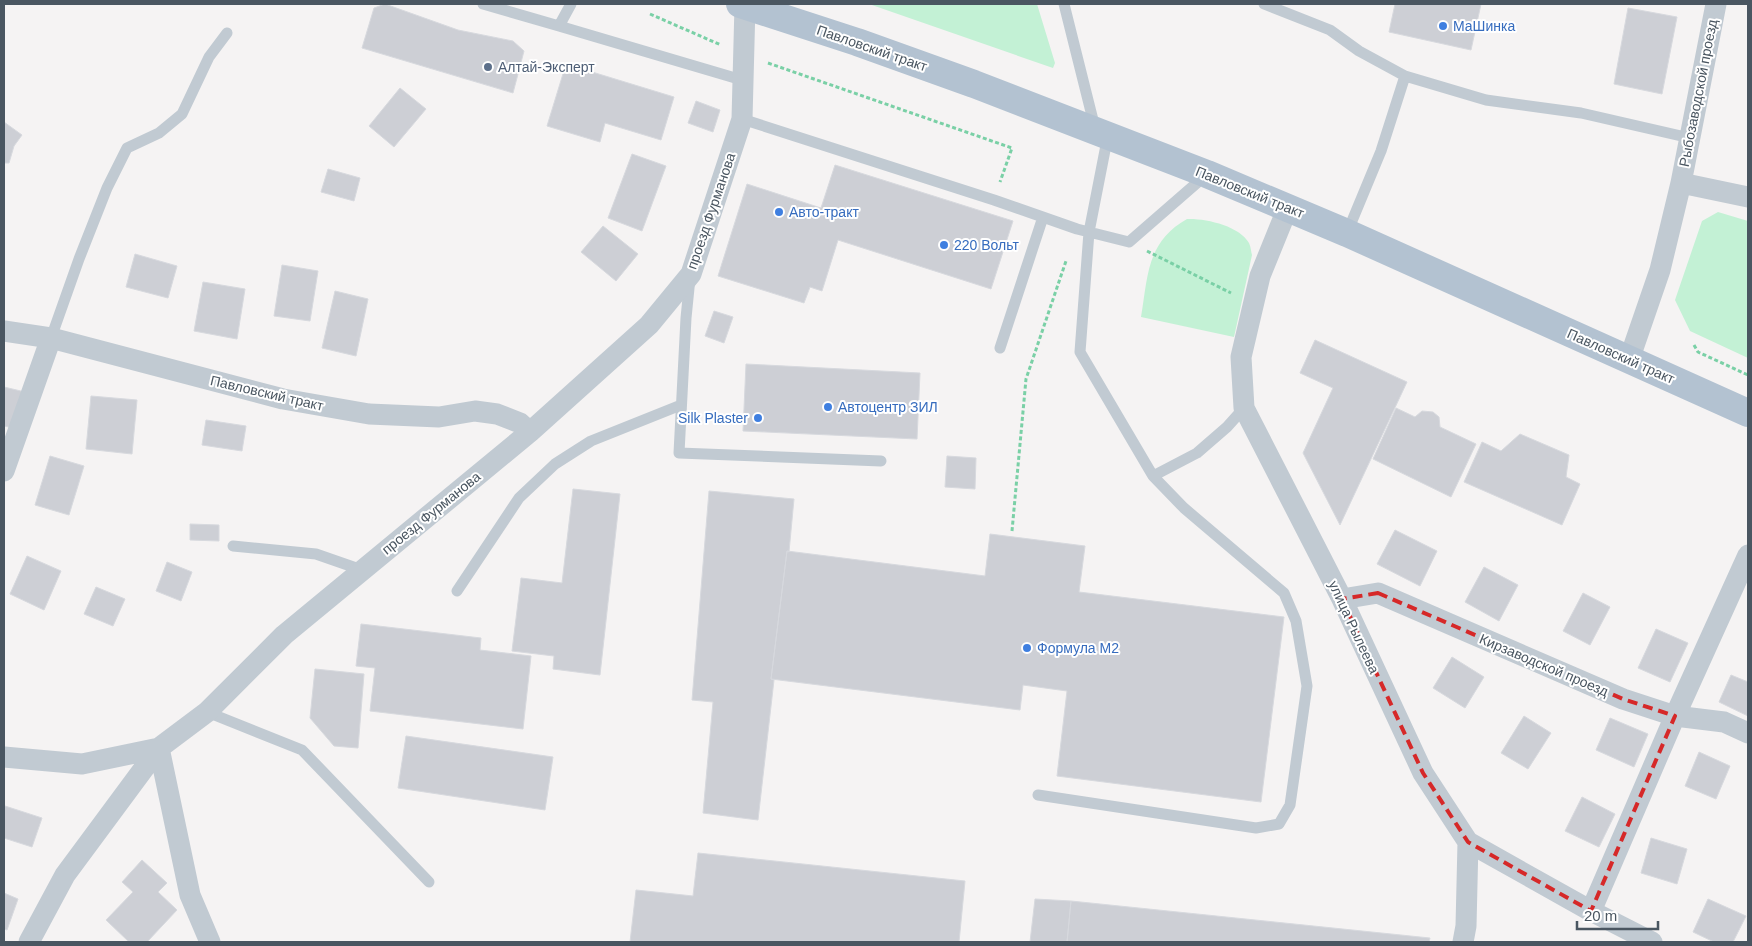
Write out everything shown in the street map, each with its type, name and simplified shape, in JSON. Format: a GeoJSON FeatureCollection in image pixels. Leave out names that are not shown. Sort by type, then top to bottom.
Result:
{"type":"FeatureCollection","features":[{"type":"Feature","properties":{"kind":"main road","name":"Павловский тракт"},"geometry":{"type":"LineString","coordinates":[[743,4],[974,84],[1207,174],[1288,207],[1748,412]]}},
{"type":"Feature","properties":{"kind":"street","name":"проезд Фурманова"},"geometry":{"type":"LineString","coordinates":[[4,757],[82,764],[158,748],[206,712],[284,635],[530,432],[649,325],[691,274],[742,119],[743,4]]}},
{"type":"Feature","properties":{"kind":"street","name":"Рыбозаводской проезд"},"geometry":{"type":"LineString","coordinates":[[1629,360],[1660,270],[1681,183],[1716,4]]}},
{"type":"Feature","properties":{"kind":"street","name":"Рыбозаводской проезд"},"geometry":{"type":"LineString","coordinates":[[1681,183],[1748,197]]}},
{"type":"Feature","properties":{"kind":"street","name":"улица Рылеева"},"geometry":{"type":"LineString","coordinates":[[1288,207],[1260,276],[1241,357],[1244,408],[1342,599],[1422,773],[1468,842],[1591,911],[1652,942]]}},
{"type":"Feature","properties":{"kind":"street","name":"Павловский тракт"},"geometry":{"type":"LineString","coordinates":[[4,331],[51,338],[283,398],[369,414],[439,417],[475,411],[497,414],[520,423],[530,432]]}},
{"type":"Feature","properties":{"kind":"street"},"geometry":{"type":"LineString","coordinates":[[4,470],[51,338]]}},
{"type":"Feature","properties":{"kind":"street"},"geometry":{"type":"LineString","coordinates":[[1591,911],[1674,716],[1748,555]]}},
{"type":"Feature","properties":{"kind":"street","name":"Кирзаводской проезд"},"geometry":{"type":"LineString","coordinates":[[1342,599],[1378,594],[1623,699],[1674,716],[1724,722],[1748,733]]}},
{"type":"Feature","properties":{"kind":"street"},"geometry":{"type":"LineString","coordinates":[[29,942],[65,875],[158,748]]}},
{"type":"Feature","properties":{"kind":"street"},"geometry":{"type":"LineString","coordinates":[[158,748],[190,895],[210,942]]}},
{"type":"Feature","properties":{"kind":"street"},"geometry":{"type":"LineString","coordinates":[[1463,942],[1466,926],[1468,842]]}},
{"type":"Feature","properties":{"kind":"lane"},"geometry":{"type":"LineString","coordinates":[[483,4],[742,80]]}},
{"type":"Feature","properties":{"kind":"lane"},"geometry":{"type":"LineString","coordinates":[[559,26],[571,4]]}},
{"type":"Feature","properties":{"kind":"lane"},"geometry":{"type":"LineString","coordinates":[[1038,795],[1256,828],[1280,824],[1290,805],[1306,686],[1296,621],[1284,593],[1184,508],[1153,476],[1080,352],[1089,232],[1102,133],[1064,4]]}},
{"type":"Feature","properties":{"kind":"lane"},"geometry":{"type":"LineString","coordinates":[[1264,4],[1330,30],[1359,51],[1405,76],[1486,100],[1581,113],[1690,138]]}},
{"type":"Feature","properties":{"kind":"lane"},"geometry":{"type":"LineString","coordinates":[[51,338],[107,188],[127,148],[159,133],[182,114],[209,57],[227,33]]}},
{"type":"Feature","properties":{"kind":"lane"},"geometry":{"type":"LineString","coordinates":[[1347,233],[1381,151],[1405,76]]}},
{"type":"Feature","properties":{"kind":"lane"},"geometry":{"type":"LineString","coordinates":[[742,119],[994,200],[1077,229],[1129,242],[1207,174]]}},
{"type":"Feature","properties":{"kind":"lane"},"geometry":{"type":"LineString","coordinates":[[1000,348],[1043,217]]}},
{"type":"Feature","properties":{"kind":"lane"},"geometry":{"type":"LineString","coordinates":[[691,274],[686,318],[679,453],[882,461]]}},
{"type":"Feature","properties":{"kind":"lane"},"geometry":{"type":"LineString","coordinates":[[457,591],[519,498],[555,464],[591,442],[681,405]]}},
{"type":"Feature","properties":{"kind":"lane"},"geometry":{"type":"LineString","coordinates":[[1153,476],[1197,453],[1227,427],[1244,408]]}},
{"type":"Feature","properties":{"kind":"lane"},"geometry":{"type":"LineString","coordinates":[[233,546],[316,554],[362,570]]}},
{"type":"Feature","properties":{"kind":"lane"},"geometry":{"type":"LineString","coordinates":[[206,712],[302,750],[429,882]]}},
{"type":"Feature","properties":{"kind":"path"},"geometry":{"type":"LineString","coordinates":[[650,14],[743,55],[1012,148],[994,200]]}},
{"type":"Feature","properties":{"kind":"path"},"geometry":{"type":"LineString","coordinates":[[1012,531],[1026,380],[1077,229]]}},
{"type":"Feature","properties":{"kind":"path"},"geometry":{"type":"LineString","coordinates":[[1129,242],[1253,304]]}},
{"type":"Feature","properties":{"kind":"path"},"geometry":{"type":"LineString","coordinates":[[1694,345],[1698,352],[1748,375]]}},
{"type":"Feature","properties":{"kind":"highlighted area"},"geometry":{"type":"Polygon","coordinates":[[[1378,593],[1623,699],[1675,716],[1591,911],[1468,842],[1423,773],[1342,599],[1378,593]]]}},
{"type":"Feature","properties":{"kind":"green space"},"geometry":{"type":"Polygon","coordinates":[[[869,4],[1037,4],[1055,63],[1053,68],[869,4]]]}},
{"type":"Feature","properties":{"kind":"green space"},"geometry":{"type":"Polygon","coordinates":[[[1718,212],[1748,221],[1748,358],[1690,331],[1675,300],[1702,221],[1718,212]]]}},
{"type":"Feature","properties":{"kind":"green space"},"geometry":{"type":"Polygon","coordinates":[[[1187,219],[1221,224],[1238,232],[1250,245],[1252,255],[1234,337],[1141,317],[1148,274],[1156,250],[1174,228],[1187,219]]]}},
{"type":"Feature","properties":{"kind":"building"},"geometry":{"type":"Polygon","coordinates":[[[385,4],[458,30],[513,41],[524,51],[513,93],[362,48],[374,8],[385,4]]]}},
{"type":"Feature","properties":{"kind":"building"},"geometry":{"type":"Polygon","coordinates":[[[1395,4],[1481,4],[1471,50],[1389,32],[1395,4]]]}},
{"type":"Feature","properties":{"kind":"building"},"geometry":{"type":"Polygon","coordinates":[[[1628,8],[1677,17],[1662,94],[1614,84],[1628,8]]]}},
{"type":"Feature","properties":{"kind":"building"},"geometry":{"type":"Polygon","coordinates":[[[566,64],[674,97],[661,140],[605,123],[600,142],[547,126],[566,64]]]}},
{"type":"Feature","properties":{"kind":"building"},"geometry":{"type":"Polygon","coordinates":[[[400,88],[426,109],[394,147],[369,126],[400,88]]]}},
{"type":"Feature","properties":{"kind":"building"},"geometry":{"type":"Polygon","coordinates":[[[696,101],[720,110],[713,132],[688,123],[696,101]]]}},
{"type":"Feature","properties":{"kind":"building"},"geometry":{"type":"Polygon","coordinates":[[[4,122],[22,135],[14,146],[9,163],[4,163],[4,122]]]}},
{"type":"Feature","properties":{"kind":"building"},"geometry":{"type":"Polygon","coordinates":[[[632,154],[666,166],[642,231],[608,218],[632,154]]]}},
{"type":"Feature","properties":{"kind":"building"},"geometry":{"type":"Polygon","coordinates":[[[835,165],[1013,221],[991,289],[838,240],[822,291],[810,287],[804,303],[718,276],[747,184],[821,208],[835,165]]]}},
{"type":"Feature","properties":{"kind":"building"},"geometry":{"type":"Polygon","coordinates":[[[328,169],[360,178],[354,201],[321,192],[328,169]]]}},
{"type":"Feature","properties":{"kind":"building"},"geometry":{"type":"Polygon","coordinates":[[[603,226],[638,254],[616,281],[581,252],[603,226]]]}},
{"type":"Feature","properties":{"kind":"building"},"geometry":{"type":"Polygon","coordinates":[[[135,254],[177,266],[168,298],[126,287],[135,254]]]}},
{"type":"Feature","properties":{"kind":"building"},"geometry":{"type":"Polygon","coordinates":[[[282,265],[318,271],[310,321],[274,316],[282,265]]]}},
{"type":"Feature","properties":{"kind":"building"},"geometry":{"type":"Polygon","coordinates":[[[203,282],[245,289],[237,339],[194,331],[203,282]]]}},
{"type":"Feature","properties":{"kind":"building"},"geometry":{"type":"Polygon","coordinates":[[[335,291],[368,299],[356,356],[322,348],[335,291]]]}},
{"type":"Feature","properties":{"kind":"building"},"geometry":{"type":"Polygon","coordinates":[[[714,311],[733,317],[724,343],[705,336],[714,311]]]}},
{"type":"Feature","properties":{"kind":"building"},"geometry":{"type":"Polygon","coordinates":[[[1315,340],[1407,382],[1340,525],[1303,453],[1333,388],[1300,373],[1315,340]]]}},
{"type":"Feature","properties":{"kind":"building"},"geometry":{"type":"Polygon","coordinates":[[[746,364],[920,373],[917,439],[743,431],[746,364]]]}},
{"type":"Feature","properties":{"kind":"building"},"geometry":{"type":"Polygon","coordinates":[[[4,387],[25,392],[17,429],[4,426],[4,387]]]}},
{"type":"Feature","properties":{"kind":"building"},"geometry":{"type":"Polygon","coordinates":[[[91,396],[137,400],[132,454],[86,449],[91,396]]]}},
{"type":"Feature","properties":{"kind":"building"},"geometry":{"type":"Polygon","coordinates":[[[1396,408],[1415,417],[1422,411],[1433,412],[1439,417],[1440,427],[1476,444],[1451,497],[1373,459],[1396,408]]]}},
{"type":"Feature","properties":{"kind":"building"},"geometry":{"type":"Polygon","coordinates":[[[206,420],[246,426],[242,451],[202,445],[206,420]]]}},
{"type":"Feature","properties":{"kind":"building"},"geometry":{"type":"Polygon","coordinates":[[[1520,434],[1569,455],[1566,477],[1580,484],[1562,525],[1464,482],[1482,442],[1501,451],[1520,434]]]}},
{"type":"Feature","properties":{"kind":"building"},"geometry":{"type":"Polygon","coordinates":[[[50,456],[84,466],[69,515],[35,505],[50,456]]]}},
{"type":"Feature","properties":{"kind":"building"},"geometry":{"type":"Polygon","coordinates":[[[947,456],[976,458],[975,489],[945,487],[947,456]]]}},
{"type":"Feature","properties":{"kind":"building"},"geometry":{"type":"Polygon","coordinates":[[[573,489],[620,494],[600,675],[553,669],[554,656],[512,651],[521,578],[562,583],[573,489]]]}},
{"type":"Feature","properties":{"kind":"building"},"geometry":{"type":"Polygon","coordinates":[[[709,491],[794,499],[789,552],[787,551],[771,679],[774,680],[758,820],[703,813],[713,702],[692,700],[709,491]]]}},
{"type":"Feature","properties":{"kind":"building"},"geometry":{"type":"Polygon","coordinates":[[[190,524],[219,525],[219,541],[190,540],[190,524]]]}},
{"type":"Feature","properties":{"kind":"building"},"geometry":{"type":"Polygon","coordinates":[[[1395,530],[1437,551],[1420,586],[1377,564],[1395,530]]]}},
{"type":"Feature","properties":{"kind":"building","name":"Формула М2"},"geometry":{"type":"Polygon","coordinates":[[[990,534],[1085,546],[1079,592],[1284,617],[1261,802],[1057,776],[1067,691],[1023,685],[1020,710],[771,679],[787,551],[985,576],[990,534]]]}},
{"type":"Feature","properties":{"kind":"building"},"geometry":{"type":"Polygon","coordinates":[[[27,556],[61,571],[44,610],[10,594],[27,556]]]}},
{"type":"Feature","properties":{"kind":"building"},"geometry":{"type":"Polygon","coordinates":[[[167,562],[192,572],[181,601],[156,591],[167,562]]]}},
{"type":"Feature","properties":{"kind":"building"},"geometry":{"type":"Polygon","coordinates":[[[1484,567],[1518,585],[1499,621],[1465,602],[1484,567]]]}},
{"type":"Feature","properties":{"kind":"building"},"geometry":{"type":"Polygon","coordinates":[[[96,587],[125,599],[113,626],[84,614],[96,587]]]}},
{"type":"Feature","properties":{"kind":"building"},"geometry":{"type":"Polygon","coordinates":[[[1583,593],[1610,607],[1590,645],[1563,631],[1583,593]]]}},
{"type":"Feature","properties":{"kind":"building"},"geometry":{"type":"Polygon","coordinates":[[[361,624],[481,638],[480,650],[531,656],[523,729],[370,711],[375,668],[356,666],[361,624]]]}},
{"type":"Feature","properties":{"kind":"building"},"geometry":{"type":"Polygon","coordinates":[[[1656,629],[1688,643],[1670,682],[1638,668],[1656,629]]]}},
{"type":"Feature","properties":{"kind":"building"},"geometry":{"type":"Polygon","coordinates":[[[1452,657],[1484,677],[1465,708],[1433,688],[1452,657]]]}},
{"type":"Feature","properties":{"kind":"building"},"geometry":{"type":"Polygon","coordinates":[[[315,669],[364,674],[358,748],[334,746],[310,718],[315,669]]]}},
{"type":"Feature","properties":{"kind":"building"},"geometry":{"type":"Polygon","coordinates":[[[1731,675],[1748,682],[1748,716],[1719,702],[1731,675]]]}},
{"type":"Feature","properties":{"kind":"building"},"geometry":{"type":"Polygon","coordinates":[[[1524,716],[1551,733],[1528,769],[1501,753],[1524,716]]]}},
{"type":"Feature","properties":{"kind":"building"},"geometry":{"type":"Polygon","coordinates":[[[1610,718],[1648,734],[1634,767],[1596,750],[1610,718]]]}},
{"type":"Feature","properties":{"kind":"building"},"geometry":{"type":"Polygon","coordinates":[[[406,736],[553,757],[545,810],[398,788],[406,736]]]}},
{"type":"Feature","properties":{"kind":"building"},"geometry":{"type":"Polygon","coordinates":[[[1699,752],[1730,766],[1716,799],[1685,786],[1699,752]]]}},
{"type":"Feature","properties":{"kind":"building"},"geometry":{"type":"Polygon","coordinates":[[[1582,797],[1615,814],[1599,847],[1565,831],[1582,797]]]}},
{"type":"Feature","properties":{"kind":"building"},"geometry":{"type":"Polygon","coordinates":[[[5,806],[42,818],[32,847],[4,838],[5,806]]]}},
{"type":"Feature","properties":{"kind":"building"},"geometry":{"type":"Polygon","coordinates":[[[1651,838],[1687,849],[1677,884],[1641,873],[1651,838]]]}},
{"type":"Feature","properties":{"kind":"building"},"geometry":{"type":"Polygon","coordinates":[[[698,853],[965,881],[959,942],[630,942],[636,890],[693,896],[698,853]]]}},
{"type":"Feature","properties":{"kind":"building"},"geometry":{"type":"Polygon","coordinates":[[[142,860],[167,883],[158,892],[177,910],[147,942],[129,942],[106,920],[133,892],[122,882],[142,860]]]}},
{"type":"Feature","properties":{"kind":"building"},"geometry":{"type":"Polygon","coordinates":[[[4,893],[18,899],[7,930],[4,929],[4,893]]]}},
{"type":"Feature","properties":{"kind":"building"},"geometry":{"type":"Polygon","coordinates":[[[1035,899],[1071,901],[1067,942],[1030,942],[1035,899]]]}},
{"type":"Feature","properties":{"kind":"building"},"geometry":{"type":"Polygon","coordinates":[[[1708,899],[1746,916],[1733,942],[1714,942],[1693,932],[1708,899]]]}},
{"type":"Feature","properties":{"kind":"building"},"geometry":{"type":"Polygon","coordinates":[[[1071,901],[1430,938],[1429,942],[1067,942],[1071,901]]]}},
{"type":"Feature","properties":{"kind":"place","name":"МаШинка"},"geometry":{"type":"Point","coordinates":[1443,26]}},
{"type":"Feature","properties":{"kind":"place","name":"Алтай-Эксперт"},"geometry":{"type":"Point","coordinates":[488,67]}},
{"type":"Feature","properties":{"kind":"place","name":"Авто-тракт"},"geometry":{"type":"Point","coordinates":[779,212]}},
{"type":"Feature","properties":{"kind":"place","name":"220 Вольт"},"geometry":{"type":"Point","coordinates":[944,245]}},
{"type":"Feature","properties":{"kind":"place","name":"Автоцентр ЗИЛ"},"geometry":{"type":"Point","coordinates":[828,407]}},
{"type":"Feature","properties":{"kind":"place","name":"Silk Plaster"},"geometry":{"type":"Point","coordinates":[758,418]}},
{"type":"Feature","properties":{"kind":"place","name":"Формула М2"},"geometry":{"type":"Point","coordinates":[1027,648]}}]}
